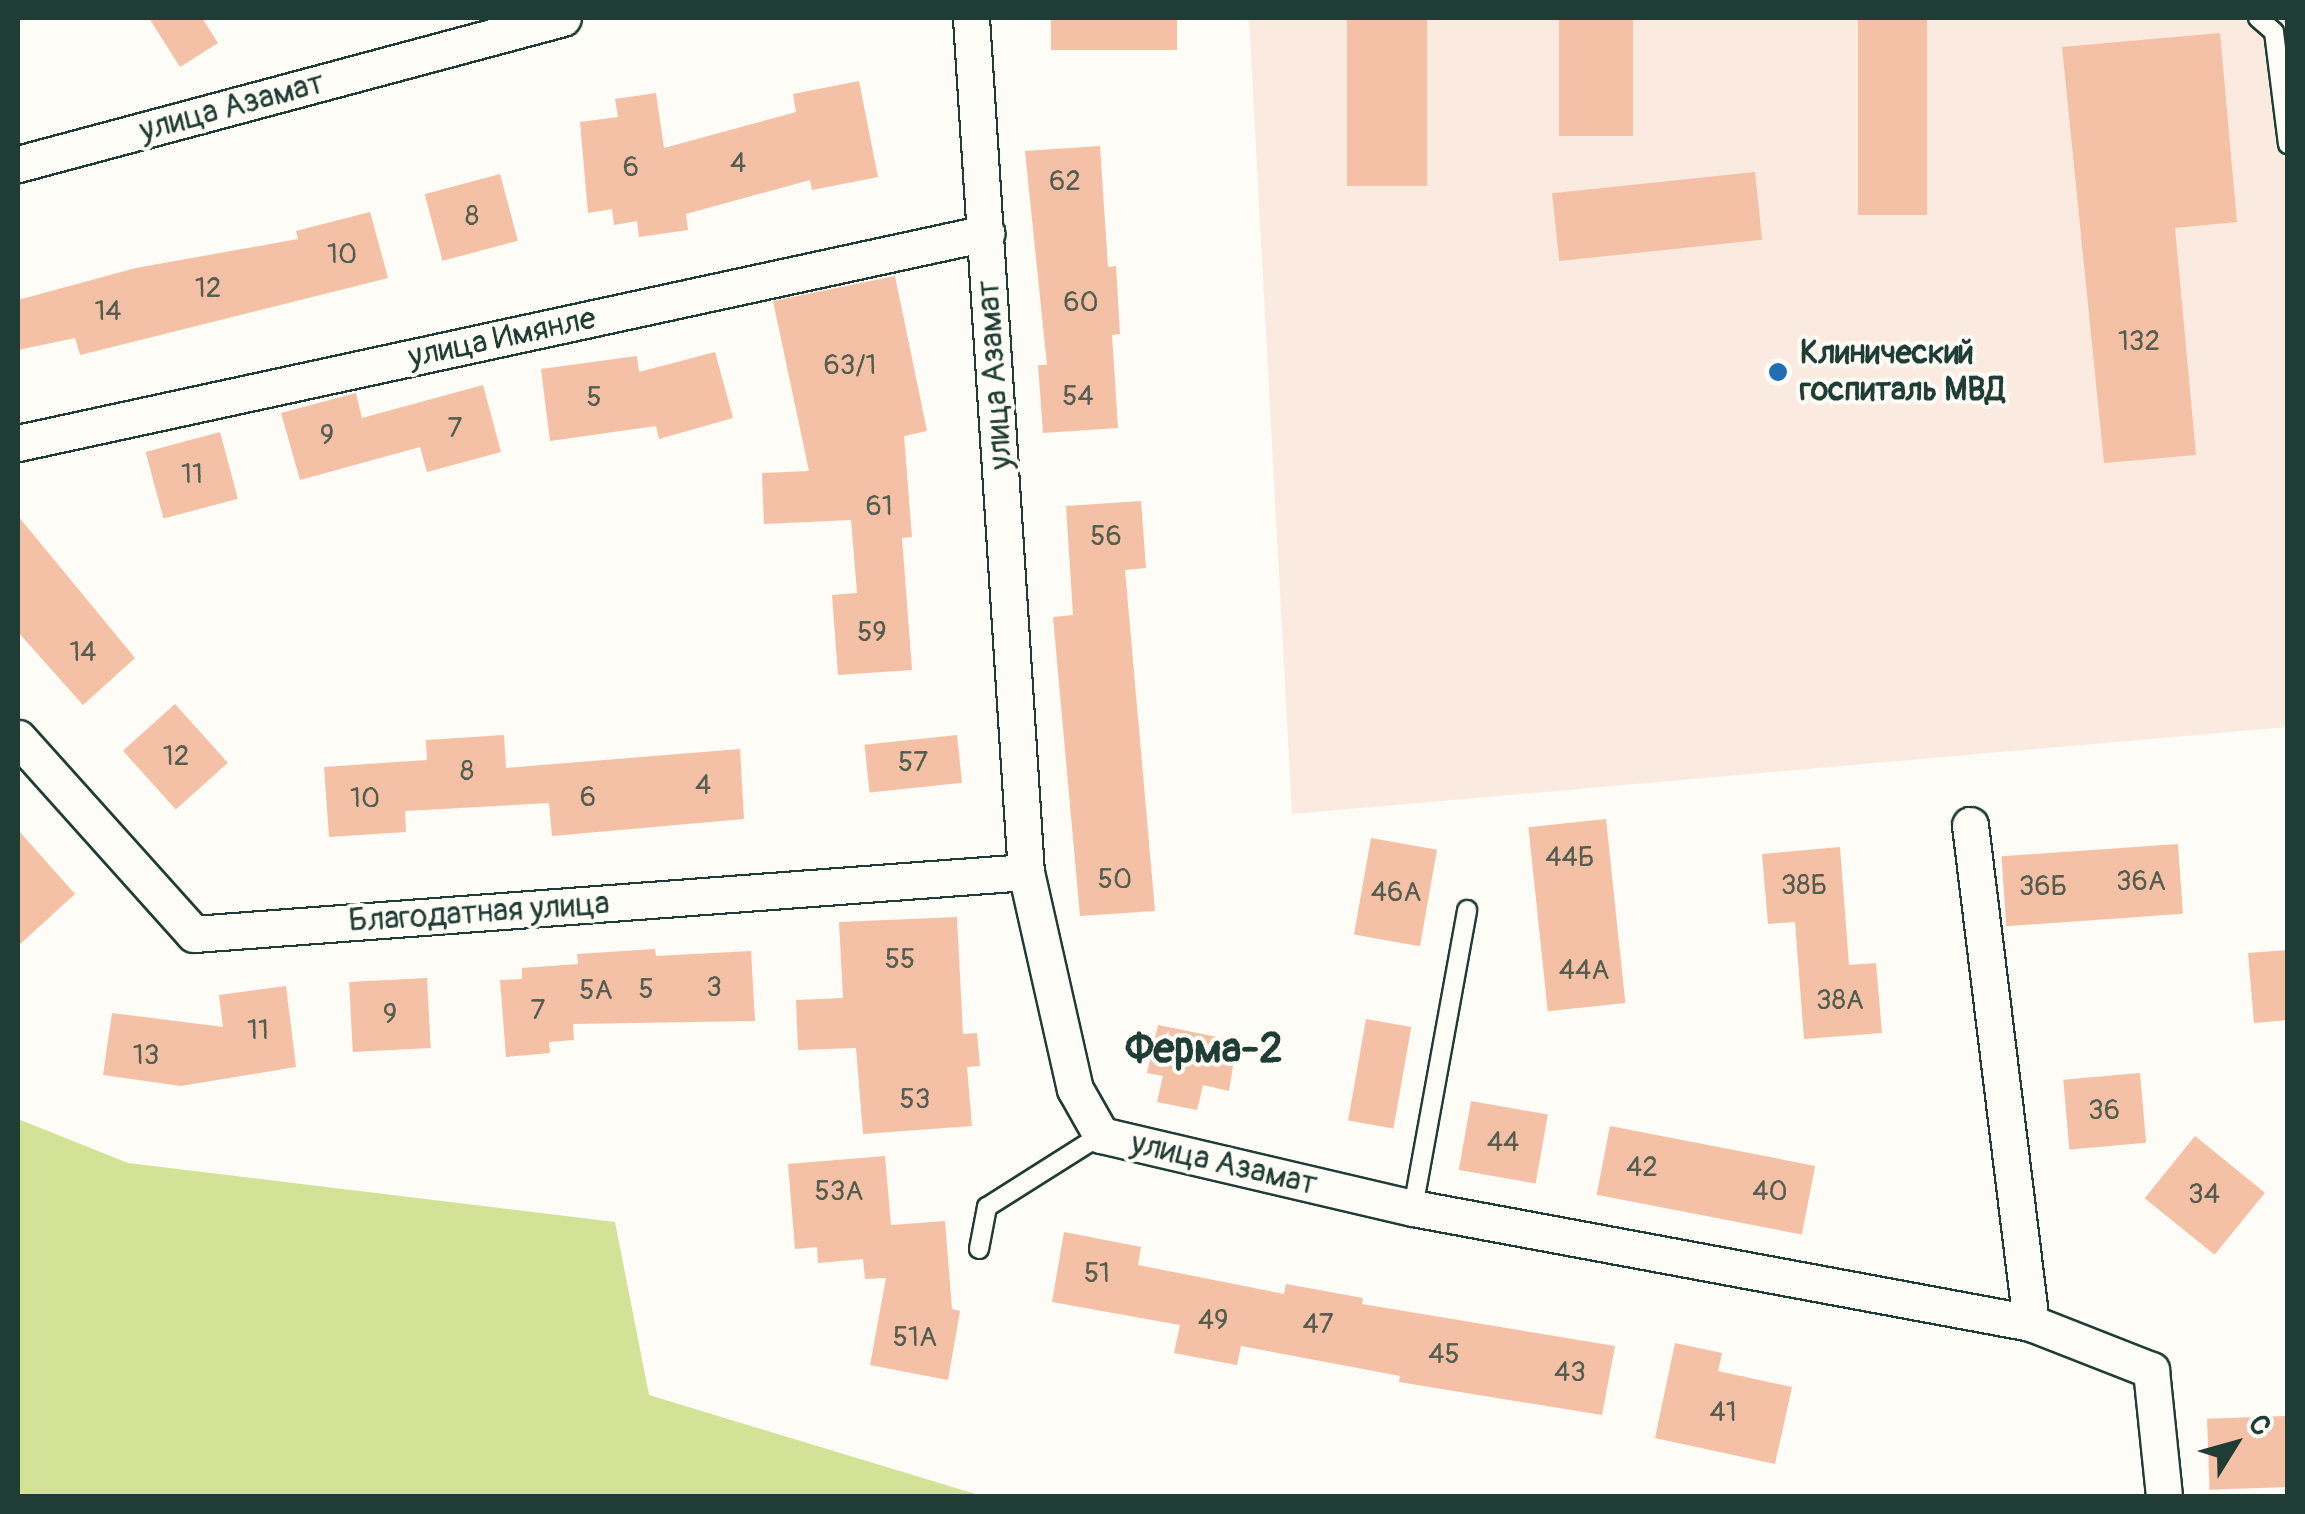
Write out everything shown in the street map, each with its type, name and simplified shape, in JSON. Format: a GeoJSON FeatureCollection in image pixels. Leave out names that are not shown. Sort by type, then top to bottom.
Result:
{"type":"FeatureCollection","features":[{"type":"Feature","properties":{"kind":"street","name":"улица Азамат"},"geometry":{"type":"LineString","coordinates":[[18,164],[563,18]]}},
{"type":"Feature","properties":{"kind":"street","name":"улица Азамат"},"geometry":{"type":"LineString","coordinates":[[970,18],[1026,872],[1076,1089],[1101,1134],[1413,1208],[2031,1323],[2151,1370],[2164,1496]]}},
{"type":"Feature","properties":{"kind":"street","name":"улица Имянле"},"geometry":{"type":"LineString","coordinates":[[18,444],[986,233]]}},
{"type":"Feature","properties":{"kind":"street","name":"Благодатная улица"},"geometry":{"type":"LineString","coordinates":[[18,738],[194,934],[1026,872]]}},
{"type":"Feature","properties":{"kind":"street"},"geometry":{"type":"LineString","coordinates":[[1970,825],[2031,1323]]}},
{"type":"Feature","properties":{"kind":"lane"},"geometry":{"type":"LineString","coordinates":[[2258,18],[2274,32],[2288,144]]}},
{"type":"Feature","properties":{"kind":"lane"},"geometry":{"type":"LineString","coordinates":[[1413,1208],[1467,910]]}},
{"type":"Feature","properties":{"kind":"lane"},"geometry":{"type":"LineString","coordinates":[[979,1248],[987,1207],[1101,1134]]}},
{"type":"Feature","properties":{"kind":"shaded area","name":"Клинический госпиталь МВД"},"geometry":{"type":"Polygon","coordinates":[[[1249,18],[2287,18],[2287,727],[1292,814],[1249,18]]]}},
{"type":"Feature","properties":{"kind":"green space"},"geometry":{"type":"Polygon","coordinates":[[[18,1119],[128,1163],[615,1222],[649,1395],[982,1496],[18,1496],[18,1119]]]}},
{"type":"Feature","properties":{"kind":"building"},"geometry":{"type":"Polygon","coordinates":[[[149,18],[202,18],[218,43],[180,67],[149,18]]]}},
{"type":"Feature","properties":{"kind":"building"},"geometry":{"type":"Polygon","coordinates":[[[1051,18],[1177,18],[1177,50],[1051,50],[1051,18]]]}},
{"type":"Feature","properties":{"kind":"building"},"geometry":{"type":"Polygon","coordinates":[[[1347,18],[1427,18],[1427,186],[1347,186],[1347,18]]]}},
{"type":"Feature","properties":{"kind":"building"},"geometry":{"type":"Polygon","coordinates":[[[1559,18],[1633,18],[1633,136],[1559,136],[1559,18]]]}},
{"type":"Feature","properties":{"kind":"building"},"geometry":{"type":"Polygon","coordinates":[[[1858,18],[1927,18],[1927,215],[1858,215],[1858,18]]]}},
{"type":"Feature","properties":{"kind":"building"},"geometry":{"type":"Polygon","coordinates":[[[2220,33],[2237,222],[2175,228],[2196,455],[2104,463],[2062,47],[2220,33]]]}},
{"type":"Feature","properties":{"kind":"building"},"geometry":{"type":"Polygon","coordinates":[[[859,81],[878,177],[812,190],[810,180],[686,214],[688,230],[639,237],[637,221],[614,225],[612,209],[588,213],[580,122],[618,117],[615,99],[656,93],[664,148],[796,112],[793,94],[859,81]]]}},
{"type":"Feature","properties":{"kind":"building"},"geometry":{"type":"Polygon","coordinates":[[[1100,146],[1108,267],[1116,266],[1120,334],[1112,335],[1118,428],[1043,433],[1038,365],[1047,365],[1025,151],[1100,146]]]}},
{"type":"Feature","properties":{"kind":"building"},"geometry":{"type":"Polygon","coordinates":[[[1755,172],[1762,240],[1559,261],[1552,193],[1755,172]]]}},
{"type":"Feature","properties":{"kind":"building"},"geometry":{"type":"Polygon","coordinates":[[[500,174],[518,241],[443,261],[425,194],[500,174]]]}},
{"type":"Feature","properties":{"kind":"building"},"geometry":{"type":"Polygon","coordinates":[[[370,212],[388,278],[80,355],[75,338],[18,350],[18,300],[136,268],[298,239],[296,231],[370,212]]]}},
{"type":"Feature","properties":{"kind":"building"},"geometry":{"type":"Polygon","coordinates":[[[895,276],[927,431],[904,436],[912,537],[902,538],[912,670],[838,675],[832,595],[857,593],[851,520],[764,524],[762,473],[809,471],[773,301],[895,276]]]}},
{"type":"Feature","properties":{"kind":"building"},"geometry":{"type":"Polygon","coordinates":[[[715,352],[733,418],[659,439],[656,426],[550,441],[541,369],[637,356],[639,372],[715,352]]]}},
{"type":"Feature","properties":{"kind":"building"},"geometry":{"type":"Polygon","coordinates":[[[483,385],[501,452],[427,472],[420,447],[300,480],[281,413],[356,393],[362,418],[483,385]]]}},
{"type":"Feature","properties":{"kind":"building"},"geometry":{"type":"Polygon","coordinates":[[[220,432],[238,499],[163,519],[146,452],[220,432]]]}},
{"type":"Feature","properties":{"kind":"building"},"geometry":{"type":"Polygon","coordinates":[[[1141,501],[1146,568],[1125,570],[1155,911],[1080,916],[1053,617],[1073,615],[1066,506],[1141,501]]]}},
{"type":"Feature","properties":{"kind":"building"},"geometry":{"type":"Polygon","coordinates":[[[18,516],[135,658],[83,705],[18,632],[18,516]]]}},
{"type":"Feature","properties":{"kind":"building"},"geometry":{"type":"Polygon","coordinates":[[[175,704],[228,763],[176,810],[123,751],[175,704]]]}},
{"type":"Feature","properties":{"kind":"building"},"geometry":{"type":"Polygon","coordinates":[[[504,735],[506,768],[740,749],[744,819],[552,836],[549,803],[405,811],[406,832],[329,837],[324,767],[427,760],[426,740],[504,735]]]}},
{"type":"Feature","properties":{"kind":"building"},"geometry":{"type":"Polygon","coordinates":[[[957,735],[962,783],[870,792],[865,745],[957,735]]]}},
{"type":"Feature","properties":{"kind":"building"},"geometry":{"type":"Polygon","coordinates":[[[1606,819],[1625,1003],[1548,1011],[1528,827],[1606,819]]]}},
{"type":"Feature","properties":{"kind":"building"},"geometry":{"type":"Polygon","coordinates":[[[18,830],[75,894],[18,946],[18,830]]]}},
{"type":"Feature","properties":{"kind":"building"},"geometry":{"type":"Polygon","coordinates":[[[1371,838],[1437,850],[1420,946],[1354,935],[1371,838]]]}},
{"type":"Feature","properties":{"kind":"building"},"geometry":{"type":"Polygon","coordinates":[[[2178,844],[2183,914],[2006,926],[2001,856],[2178,844]]]}},
{"type":"Feature","properties":{"kind":"building"},"geometry":{"type":"Polygon","coordinates":[[[1840,847],[1849,965],[1876,963],[1882,1033],[1804,1039],[1795,922],[1768,924],[1762,854],[1840,847]]]}},
{"type":"Feature","properties":{"kind":"building"},"geometry":{"type":"Polygon","coordinates":[[[957,917],[963,1034],[977,1033],[980,1066],[967,1067],[972,1126],[863,1134],[856,1048],[798,1050],[796,1000],[843,998],[839,922],[957,917]]]}},
{"type":"Feature","properties":{"kind":"building"},"geometry":{"type":"Polygon","coordinates":[[[655,949],[656,956],[751,951],[755,1021],[573,1024],[574,1040],[549,1042],[550,1053],[506,1057],[500,980],[522,979],[522,968],[578,964],[577,954],[655,949]]]}},
{"type":"Feature","properties":{"kind":"building"},"geometry":{"type":"Polygon","coordinates":[[[2288,950],[2288,1020],[2254,1023],[2248,953],[2288,950]]]}},
{"type":"Feature","properties":{"kind":"building"},"geometry":{"type":"Polygon","coordinates":[[[427,978],[431,1048],[353,1052],[349,982],[427,978]]]}},
{"type":"Feature","properties":{"kind":"building"},"geometry":{"type":"Polygon","coordinates":[[[286,986],[296,1067],[181,1086],[103,1075],[112,1013],[223,1027],[219,995],[286,986]]]}},
{"type":"Feature","properties":{"kind":"building"},"geometry":{"type":"Polygon","coordinates":[[[1366,1019],[1411,1027],[1393,1128],[1348,1120],[1366,1019]]]}},
{"type":"Feature","properties":{"kind":"building"},"geometry":{"type":"Polygon","coordinates":[[[1158,1025],[1237,1041],[1229,1091],[1203,1085],[1197,1110],[1157,1102],[1163,1076],[1147,1073],[1158,1025]]]}},
{"type":"Feature","properties":{"kind":"building"},"geometry":{"type":"Polygon","coordinates":[[[2140,1073],[2146,1143],[2069,1149],[2063,1080],[2140,1073]]]}},
{"type":"Feature","properties":{"kind":"building"},"geometry":{"type":"Polygon","coordinates":[[[1471,1101],[1548,1115],[1536,1183],[1459,1170],[1471,1101]]]}},
{"type":"Feature","properties":{"kind":"building"},"geometry":{"type":"Polygon","coordinates":[[[1610,1126],[1815,1166],[1802,1235],[1597,1195],[1610,1126]]]}},
{"type":"Feature","properties":{"kind":"building"},"geometry":{"type":"Polygon","coordinates":[[[2195,1136],[2265,1193],[2215,1255],[2145,1198],[2195,1136]]]}},
{"type":"Feature","properties":{"kind":"building"},"geometry":{"type":"Polygon","coordinates":[[[885,1156],[891,1225],[945,1221],[952,1309],[960,1311],[948,1380],[870,1365],[886,1278],[865,1279],[863,1259],[818,1263],[817,1247],[795,1249],[788,1164],[885,1156]]]}},
{"type":"Feature","properties":{"kind":"building"},"geometry":{"type":"Polygon","coordinates":[[[1064,1232],[1141,1247],[1138,1265],[1284,1294],[1286,1284],[1363,1298],[1362,1304],[1615,1346],[1602,1415],[1399,1382],[1400,1376],[1241,1346],[1237,1365],[1174,1353],[1180,1325],[1052,1302],[1064,1232]]]}},
{"type":"Feature","properties":{"kind":"building"},"geometry":{"type":"Polygon","coordinates":[[[1675,1343],[1722,1353],[1718,1371],[1792,1387],[1775,1464],[1655,1438],[1675,1343]]]}},
{"type":"Feature","properties":{"kind":"building"},"geometry":{"type":"Polygon","coordinates":[[[2285,1416],[2287,1487],[2210,1490],[2207,1419],[2285,1416]]]}},
{"type":"Feature","properties":{"kind":"place","name":"Клинический госпиталь МВД"},"geometry":{"type":"Point","coordinates":[1778,372]}},
{"type":"Feature","properties":{"kind":"district","name":"Ферма-2"},"geometry":{"type":"Point","coordinates":[1204,1049]}}]}
